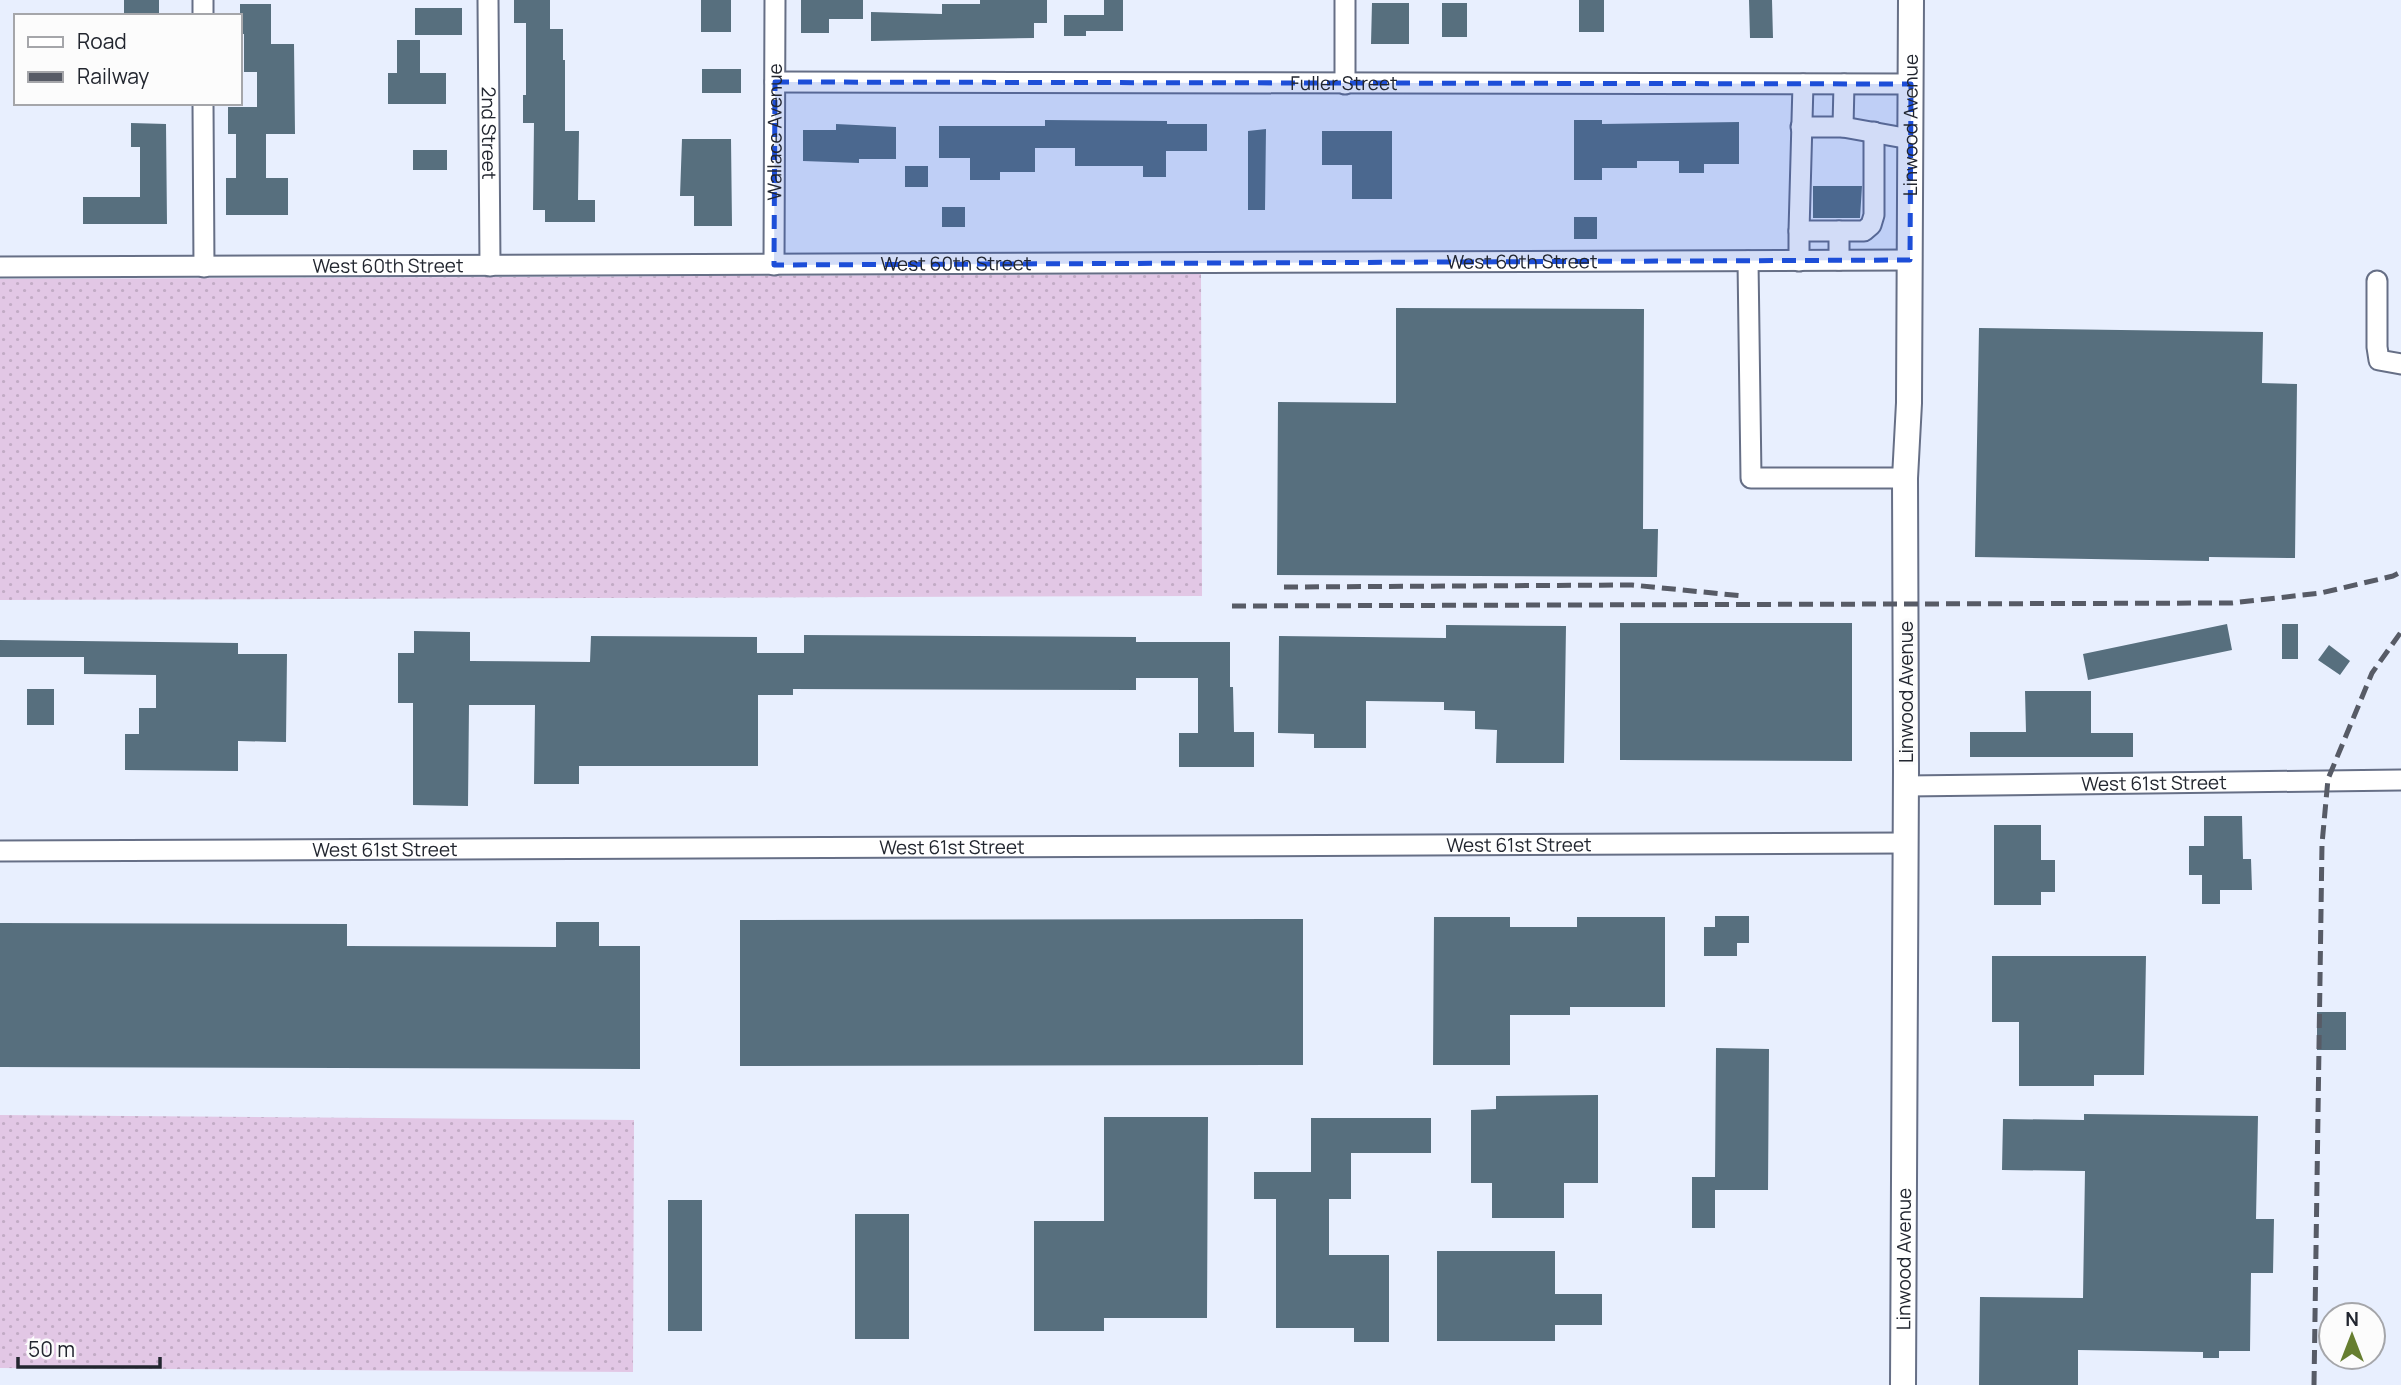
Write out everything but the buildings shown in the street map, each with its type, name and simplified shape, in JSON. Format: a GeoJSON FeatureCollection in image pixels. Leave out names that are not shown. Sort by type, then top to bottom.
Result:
{"type":"FeatureCollection","features":[{"type":"Feature","properties":{"kind":"main road","name":"Linwood Avenue"},"geometry":{"type":"LineString","coordinates":[[1903,1385],[1905,478],[1909,403],[1911,0]]}},
{"type":"Feature","properties":{"kind":"street","name":"2nd Street"},"geometry":{"type":"LineString","coordinates":[[488,0],[490,266]]}},
{"type":"Feature","properties":{"kind":"street","name":"Wallace Avenue"},"geometry":{"type":"LineString","coordinates":[[774,265],[775,0]]}},
{"type":"Feature","properties":{"kind":"street"},"geometry":{"type":"LineString","coordinates":[[1345,0],[1345,84]]}},
{"type":"Feature","properties":{"kind":"street","name":"Fuller Street"},"geometry":{"type":"LineString","coordinates":[[775,82],[1911,84]]}},
{"type":"Feature","properties":{"kind":"street"},"geometry":{"type":"LineString","coordinates":[[1799,261],[1803,84]]}},
{"type":"Feature","properties":{"kind":"street"},"geometry":{"type":"LineString","coordinates":[[1843,127],[1844,84]]}},
{"type":"Feature","properties":{"kind":"street"},"geometry":{"type":"LineString","coordinates":[[203,105],[204,267]]}},
{"type":"Feature","properties":{"kind":"street"},"geometry":{"type":"LineString","coordinates":[[1801,127],[1843,127],[1910,139]]}},
{"type":"Feature","properties":{"kind":"street"},"geometry":{"type":"LineString","coordinates":[[1798,231],[1864,231],[1871,225],[1874,215],[1874,132]]}},
{"type":"Feature","properties":{"kind":"street"},"geometry":{"type":"LineString","coordinates":[[1839,231],[1839,260]]}},
{"type":"Feature","properties":{"kind":"street","name":"West 60th Street"},"geometry":{"type":"LineString","coordinates":[[0,267],[1910,260]]}},
{"type":"Feature","properties":{"kind":"street"},"geometry":{"type":"LineString","coordinates":[[1748,261],[1751,478],[1905,478]]}},
{"type":"Feature","properties":{"kind":"street"},"geometry":{"type":"LineString","coordinates":[[2378,281],[2379,360],[2401,364]]}},
{"type":"Feature","properties":{"kind":"street","name":"West 61st Street"},"geometry":{"type":"LineString","coordinates":[[1906,786],[2401,780]]}},
{"type":"Feature","properties":{"kind":"street","name":"West 61st Street"},"geometry":{"type":"LineString","coordinates":[[0,851],[1904,843]]}},
{"type":"Feature","properties":{"kind":"highlighted area"},"geometry":{"type":"Polygon","coordinates":[[[775,82],[1911,84],[1910,260],[774,265],[775,82]]]}},
{"type":"Feature","properties":{"kind":"shaded area"},"geometry":{"type":"Polygon","coordinates":[[[1201,274],[1202,596],[0,600],[0,279],[1201,274]]]}},
{"type":"Feature","properties":{"kind":"shaded area"},"geometry":{"type":"Polygon","coordinates":[[[0,1115],[634,1120],[633,1372],[0,1368],[0,1115]]]}},
{"type":"Feature","properties":{"kind":"railway"},"geometry":{"type":"LineString","coordinates":[[1232,606],[2232,603],[2321,593],[2401,572]]}},
{"type":"Feature","properties":{"kind":"railway"},"geometry":{"type":"LineString","coordinates":[[1284,587],[1632,585],[1743,596]]}},
{"type":"Feature","properties":{"kind":"railway"},"geometry":{"type":"LineString","coordinates":[[2314,1385],[2322,844],[2328,779],[2372,673],[2401,632]]}}]}
